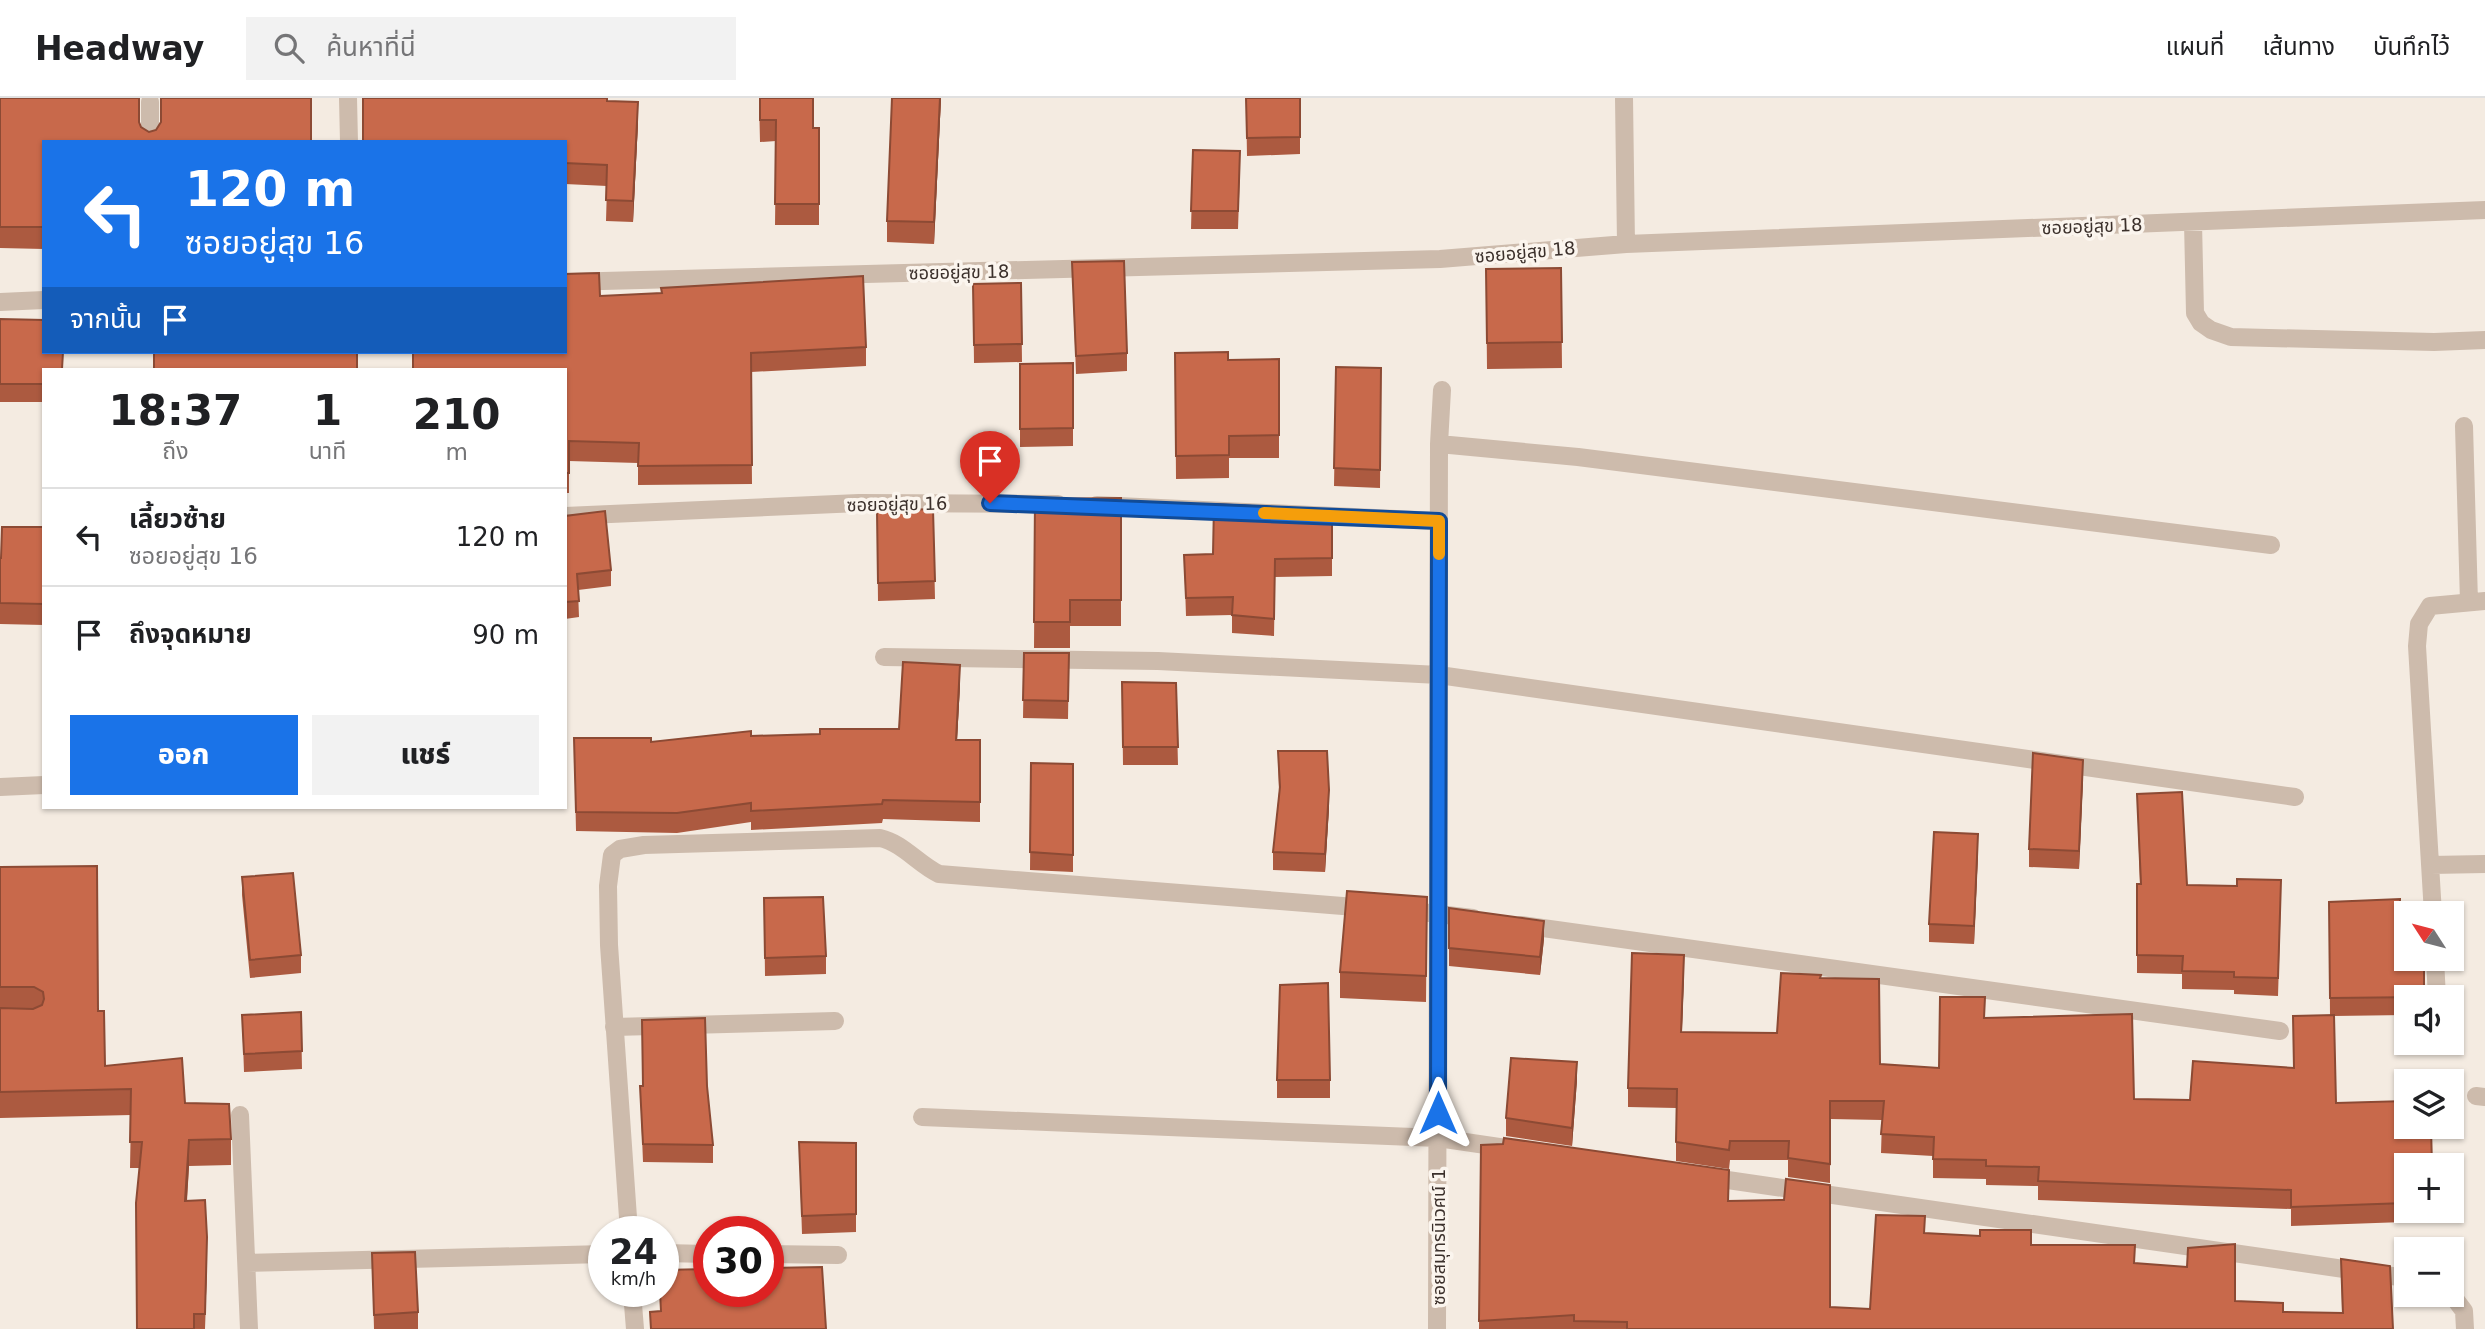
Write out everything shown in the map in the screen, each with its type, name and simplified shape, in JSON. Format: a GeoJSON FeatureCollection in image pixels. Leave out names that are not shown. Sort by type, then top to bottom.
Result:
{"type":"FeatureCollection","features":[{"type":"Feature","properties":{"kind":"street"},"geometry":{"type":"LineString","coordinates":[[348,98],[349,140]]}},
{"type":"Feature","properties":{"kind":"street"},"geometry":{"type":"LineString","coordinates":[[1623,98],[1626,243]]}},
{"type":"Feature","properties":{"kind":"street"},"geometry":{"type":"LineString","coordinates":[[150,102],[150,140]]}},
{"type":"Feature","properties":{"kind":"street","name":"ซอยอยู่สุข 18"},"geometry":{"type":"LineString","coordinates":[[567,282],[1440,259],[1626,243],[2485,210]]}},
{"type":"Feature","properties":{"kind":"street"},"geometry":{"type":"LineString","coordinates":[[2193,222],[2195,313],[2201,323],[2211,330],[2231,337],[2269,340],[2485,340]]}},
{"type":"Feature","properties":{"kind":"street"},"geometry":{"type":"LineString","coordinates":[[0,302],[42,300]]}},
{"type":"Feature","properties":{"kind":"street","name":"ซอยสมุทรนิเวศน์ 1"},"geometry":{"type":"LineString","coordinates":[[1437,1329],[1439,444],[1442,390]]}},
{"type":"Feature","properties":{"kind":"street"},"geometry":{"type":"LineString","coordinates":[[2432,901],[2417,646],[2419,624],[2430,606],[2477,602],[2464,426]]}},
{"type":"Feature","properties":{"kind":"street"},"geometry":{"type":"LineString","coordinates":[[1439,444],[1578,457],[2271,545]]}},
{"type":"Feature","properties":{"kind":"street","name":"ซอยอยู่สุข 16"},"geometry":{"type":"LineString","coordinates":[[567,516],[859,503],[1077,505],[1439,521]]}},
{"type":"Feature","properties":{"kind":"street"},"geometry":{"type":"LineString","coordinates":[[884,657],[1158,661],[1439,675],[2295,797]]}},
{"type":"Feature","properties":{"kind":"street"},"geometry":{"type":"LineString","coordinates":[[0,787],[42,785]]}},
{"type":"Feature","properties":{"kind":"street"},"geometry":{"type":"LineString","coordinates":[[628,1216],[608,898],[612,855],[620,849],[645,845],[880,838],[892,840],[926,868],[939,874],[1438,913],[2280,1031]]}},
{"type":"Feature","properties":{"kind":"street"},"geometry":{"type":"LineString","coordinates":[[2431,865],[2485,864]]}},
{"type":"Feature","properties":{"kind":"street"},"geometry":{"type":"LineString","coordinates":[[614,1027],[835,1021]]}},
{"type":"Feature","properties":{"kind":"street"},"geometry":{"type":"LineString","coordinates":[[240,1115],[249,1329]]}},
{"type":"Feature","properties":{"kind":"street"},"geometry":{"type":"LineString","coordinates":[[922,1118],[1438,1138],[1521,1150]]}},
{"type":"Feature","properties":{"kind":"street"},"geometry":{"type":"LineString","coordinates":[[1687,1174],[2394,1276]]}},
{"type":"Feature","properties":{"kind":"street"},"geometry":{"type":"LineString","coordinates":[[248,1264],[588,1254]]}},
{"type":"Feature","properties":{"kind":"street"},"geometry":{"type":"LineString","coordinates":[[784,1254],[838,1255]]}},
{"type":"Feature","properties":{"kind":"street"},"geometry":{"type":"LineString","coordinates":[[633,1307],[635,1329]]}},
{"type":"Feature","properties":{"kind":"street"},"geometry":{"type":"LineString","coordinates":[[2461,1307],[2464,1311],[2465,1329]]}},
{"type":"Feature","properties":{"kind":"building"},"geometry":{"type":"Polygon","coordinates":[[[0,98],[139,98],[139,122],[141,127],[149,132],[156,130],[161,122],[161,98],[311,98],[311,140],[42,140],[42,227],[0,227],[0,98]]]}},
{"type":"Feature","properties":{"kind":"building"},"geometry":{"type":"Polygon","coordinates":[[[363,98],[607,98],[607,101],[638,102],[633,201],[606,200],[607,165],[567,163],[567,140],[363,140],[363,98]]]}},
{"type":"Feature","properties":{"kind":"building"},"geometry":{"type":"Polygon","coordinates":[[[760,98],[813,98],[813,128],[819,128],[819,204],[775,204],[776,120],[760,120],[760,98]]]}},
{"type":"Feature","properties":{"kind":"building"},"geometry":{"type":"Polygon","coordinates":[[[892,98],[940,98],[934,222],[887,221],[892,98]]]}},
{"type":"Feature","properties":{"kind":"building"},"geometry":{"type":"Polygon","coordinates":[[[1246,98],[1300,98],[1300,137],[1247,138],[1246,98]]]}},
{"type":"Feature","properties":{"kind":"building"},"geometry":{"type":"Polygon","coordinates":[[[1193,150],[1240,151],[1238,211],[1191,211],[1193,150]]]}},
{"type":"Feature","properties":{"kind":"building"},"geometry":{"type":"Polygon","coordinates":[[[1124,261],[1127,353],[1076,356],[1072,262],[1124,261]]]}},
{"type":"Feature","properties":{"kind":"building"},"geometry":{"type":"Polygon","coordinates":[[[1561,268],[1562,342],[1487,343],[1486,269],[1561,268]]]}},
{"type":"Feature","properties":{"kind":"building"},"geometry":{"type":"Polygon","coordinates":[[[599,273],[600,296],[662,293],[661,288],[863,276],[866,347],[751,353],[752,465],[638,466],[639,443],[569,441],[567,473],[567,368],[413,368],[413,354],[567,354],[567,274],[599,273]]]}},
{"type":"Feature","properties":{"kind":"building"},"geometry":{"type":"Polygon","coordinates":[[[1021,283],[1022,344],[974,345],[973,284],[1021,283]]]}},
{"type":"Feature","properties":{"kind":"building"},"geometry":{"type":"Polygon","coordinates":[[[0,319],[42,320],[42,354],[63,354],[62,368],[42,368],[42,384],[0,384],[0,319]]]}},
{"type":"Feature","properties":{"kind":"building"},"geometry":{"type":"Polygon","coordinates":[[[1228,352],[1228,360],[1279,359],[1279,435],[1229,436],[1229,455],[1176,456],[1175,353],[1228,352]]]}},
{"type":"Feature","properties":{"kind":"building"},"geometry":{"type":"Polygon","coordinates":[[[154,354],[357,354],[357,368],[154,368],[154,354]]]}},
{"type":"Feature","properties":{"kind":"building"},"geometry":{"type":"Polygon","coordinates":[[[1073,363],[1073,428],[1020,429],[1020,364],[1073,363]]]}},
{"type":"Feature","properties":{"kind":"building"},"geometry":{"type":"Polygon","coordinates":[[[1336,367],[1381,368],[1380,470],[1334,468],[1336,367]]]}},
{"type":"Feature","properties":{"kind":"building"},"geometry":{"type":"Polygon","coordinates":[[[1121,498],[1121,600],[1070,600],[1070,622],[1034,622],[1035,499],[1121,498]]]}},
{"type":"Feature","properties":{"kind":"building"},"geometry":{"type":"Polygon","coordinates":[[[1214,504],[1273,507],[1273,514],[1332,513],[1332,558],[1275,559],[1274,619],[1232,615],[1233,597],[1186,598],[1184,555],[1213,554],[1214,504]]]}},
{"type":"Feature","properties":{"kind":"building"},"geometry":{"type":"Polygon","coordinates":[[[933,509],[935,581],[878,583],[877,511],[933,509]]]}},
{"type":"Feature","properties":{"kind":"building"},"geometry":{"type":"Polygon","coordinates":[[[605,511],[611,570],[577,574],[579,601],[567,602],[567,516],[605,511]]]}},
{"type":"Feature","properties":{"kind":"building"},"geometry":{"type":"Polygon","coordinates":[[[2,527],[42,527],[42,604],[0,603],[2,527]]]}},
{"type":"Feature","properties":{"kind":"building"},"geometry":{"type":"Polygon","coordinates":[[[1024,653],[1069,653],[1068,701],[1023,700],[1024,653]]]}},
{"type":"Feature","properties":{"kind":"building"},"geometry":{"type":"Polygon","coordinates":[[[903,662],[960,665],[956,740],[980,740],[980,802],[883,800],[882,804],[751,811],[751,803],[677,813],[576,812],[574,738],[651,738],[651,742],[751,731],[751,736],[820,734],[820,729],[899,729],[903,662]]]}},
{"type":"Feature","properties":{"kind":"building"},"geometry":{"type":"Polygon","coordinates":[[[1122,682],[1176,683],[1178,747],[1123,747],[1122,682]]]}},
{"type":"Feature","properties":{"kind":"building"},"geometry":{"type":"Polygon","coordinates":[[[1278,751],[1327,751],[1329,790],[1325,854],[1273,852],[1280,787],[1278,751]]]}},
{"type":"Feature","properties":{"kind":"building"},"geometry":{"type":"Polygon","coordinates":[[[2033,753],[2083,760],[2079,851],[2029,849],[2033,753]]]}},
{"type":"Feature","properties":{"kind":"building"},"geometry":{"type":"Polygon","coordinates":[[[1031,763],[1073,764],[1073,855],[1030,852],[1031,763]]]}},
{"type":"Feature","properties":{"kind":"building"},"geometry":{"type":"Polygon","coordinates":[[[2182,792],[2187,885],[2237,886],[2237,879],[2281,880],[2278,978],[2234,977],[2234,972],[2182,971],[2183,956],[2137,955],[2137,884],[2141,884],[2137,794],[2182,792]]]}},
{"type":"Feature","properties":{"kind":"building"},"geometry":{"type":"Polygon","coordinates":[[[1934,832],[1978,834],[1974,926],[1929,924],[1934,832]]]}},
{"type":"Feature","properties":{"kind":"building"},"geometry":{"type":"Polygon","coordinates":[[[97,866],[98,1011],[104,1011],[105,1066],[182,1058],[185,1103],[229,1104],[231,1139],[189,1140],[185,1201],[205,1200],[207,1237],[205,1314],[194,1314],[194,1329],[137,1329],[136,1203],[142,1142],[130,1142],[131,1089],[0,1092],[0,1008],[33,1009],[42,1005],[44,999],[43,992],[34,987],[0,987],[0,867],[97,866]]]}},
{"type":"Feature","properties":{"kind":"building"},"geometry":{"type":"Polygon","coordinates":[[[293,873],[301,955],[250,960],[242,877],[293,873]]]}},
{"type":"Feature","properties":{"kind":"building"},"geometry":{"type":"Polygon","coordinates":[[[1347,891],[1427,897],[1426,976],[1340,972],[1347,891]]]}},
{"type":"Feature","properties":{"kind":"building"},"geometry":{"type":"Polygon","coordinates":[[[823,897],[826,956],[765,958],[764,898],[823,897]]]}},
{"type":"Feature","properties":{"kind":"building"},"geometry":{"type":"Polygon","coordinates":[[[2400,899],[2394,901],[2394,971],[2424,971],[2424,985],[2394,985],[2394,997],[2330,998],[2329,902],[2400,899]]]}},
{"type":"Feature","properties":{"kind":"building"},"geometry":{"type":"Polygon","coordinates":[[[1449,908],[1544,921],[1540,957],[1449,948],[1449,908]]]}},
{"type":"Feature","properties":{"kind":"building"},"geometry":{"type":"Polygon","coordinates":[[[1632,953],[1684,955],[1681,1032],[1777,1033],[1781,973],[1821,975],[1820,978],[1879,979],[1880,1064],[1939,1068],[1940,997],[1985,997],[1984,1018],[2132,1014],[2134,1099],[2190,1100],[2193,1061],[2294,1068],[2293,1016],[2334,1015],[2336,1103],[2394,1101],[2394,1139],[2431,1139],[2432,1153],[2394,1153],[2394,1203],[2291,1207],[2291,1190],[2038,1181],[2039,1167],[1986,1166],[1986,1160],[1933,1159],[1934,1137],[1881,1134],[1884,1101],[1830,1101],[1830,1164],[1788,1158],[1789,1141],[1730,1141],[1729,1150],[1676,1142],[1677,1089],[1628,1088],[1632,953]]]}},
{"type":"Feature","properties":{"kind":"building"},"geometry":{"type":"Polygon","coordinates":[[[1328,983],[1330,1080],[1277,1080],[1280,985],[1328,983]]]}},
{"type":"Feature","properties":{"kind":"building"},"geometry":{"type":"Polygon","coordinates":[[[301,1012],[302,1051],[244,1054],[242,1015],[301,1012]]]}},
{"type":"Feature","properties":{"kind":"building"},"geometry":{"type":"Polygon","coordinates":[[[705,1018],[707,1086],[713,1145],[643,1144],[640,1086],[643,1086],[642,1020],[705,1018]]]}},
{"type":"Feature","properties":{"kind":"building"},"geometry":{"type":"Polygon","coordinates":[[[1511,1058],[1577,1062],[1572,1128],[1506,1118],[1511,1058]]]}},
{"type":"Feature","properties":{"kind":"building"},"geometry":{"type":"Polygon","coordinates":[[[1504,1138],[1729,1170],[1728,1201],[1784,1200],[1786,1179],[1830,1185],[1830,1307],[1870,1309],[1876,1215],[1925,1216],[1924,1233],[1980,1236],[1980,1230],[2031,1230],[2031,1245],[2135,1245],[2134,1263],[2187,1267],[2188,1248],[2235,1244],[2235,1301],[2283,1303],[2283,1312],[2343,1313],[2341,1259],[2390,1266],[2393,1329],[1627,1329],[1627,1322],[1574,1321],[1574,1315],[1479,1321],[1481,1145],[1503,1144],[1504,1138]]]}},
{"type":"Feature","properties":{"kind":"building"},"geometry":{"type":"Polygon","coordinates":[[[799,1142],[856,1143],[856,1214],[802,1216],[799,1142]]]}},
{"type":"Feature","properties":{"kind":"building"},"geometry":{"type":"Polygon","coordinates":[[[415,1252],[418,1312],[374,1315],[372,1253],[415,1252]]]}},
{"type":"Feature","properties":{"kind":"building"},"geometry":{"type":"Polygon","coordinates":[[[822,1267],[826,1329],[651,1329],[650,1312],[661,1311],[661,1307],[679,1307],[679,1270],[693,1269],[693,1307],[784,1307],[784,1268],[822,1267]]]}},
{"type":"Feature","properties":{"kind":"slow traffic"},"geometry":{"type":"LineString","coordinates":[[1264,513],[1439,521],[1439,554]]}},
{"type":"Feature","properties":{"kind":"route"},"geometry":{"type":"LineString","coordinates":[[990,503],[1439,521],[1438,1113]]}}]}
